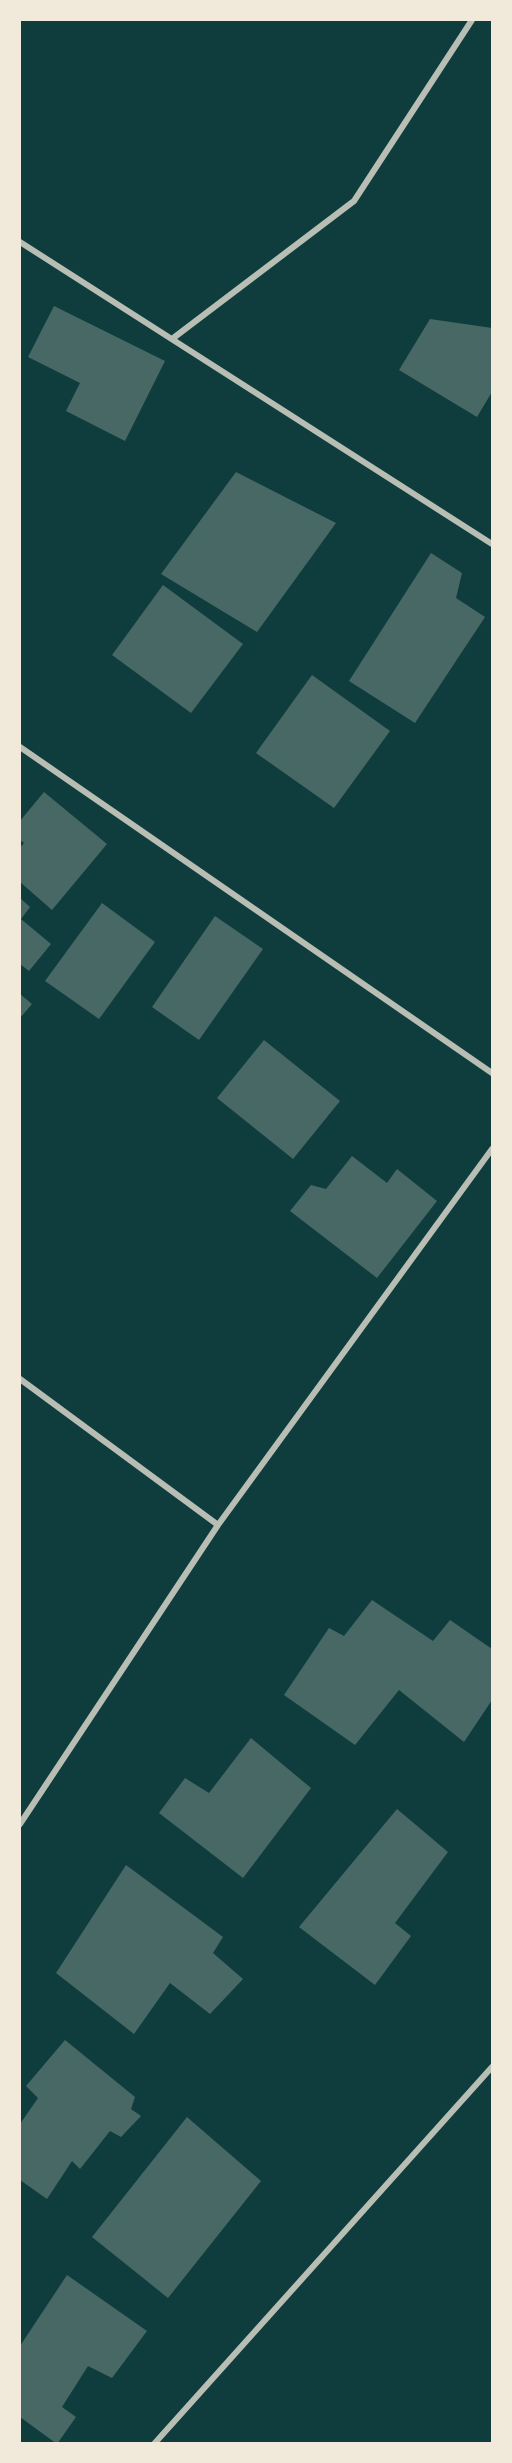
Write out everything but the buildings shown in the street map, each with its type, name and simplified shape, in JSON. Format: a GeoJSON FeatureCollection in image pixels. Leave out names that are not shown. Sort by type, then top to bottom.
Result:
{"type":"FeatureCollection","features":[{"type":"Feature","properties":{"kind":"street"},"geometry":{"type":"LineString","coordinates":[[172,339],[354,201],[472,20]]}},
{"type":"Feature","properties":{"kind":"street"},"geometry":{"type":"LineString","coordinates":[[20,242],[492,544]]}},
{"type":"Feature","properties":{"kind":"street"},"geometry":{"type":"LineString","coordinates":[[20,747],[492,1073]]}},
{"type":"Feature","properties":{"kind":"street"},"geometry":{"type":"LineString","coordinates":[[20,1824],[218,1525],[492,1149]]}},
{"type":"Feature","properties":{"kind":"street"},"geometry":{"type":"LineString","coordinates":[[20,1379],[218,1525]]}},
{"type":"Feature","properties":{"kind":"street"},"geometry":{"type":"LineString","coordinates":[[154,2444],[492,2067]]}}]}
